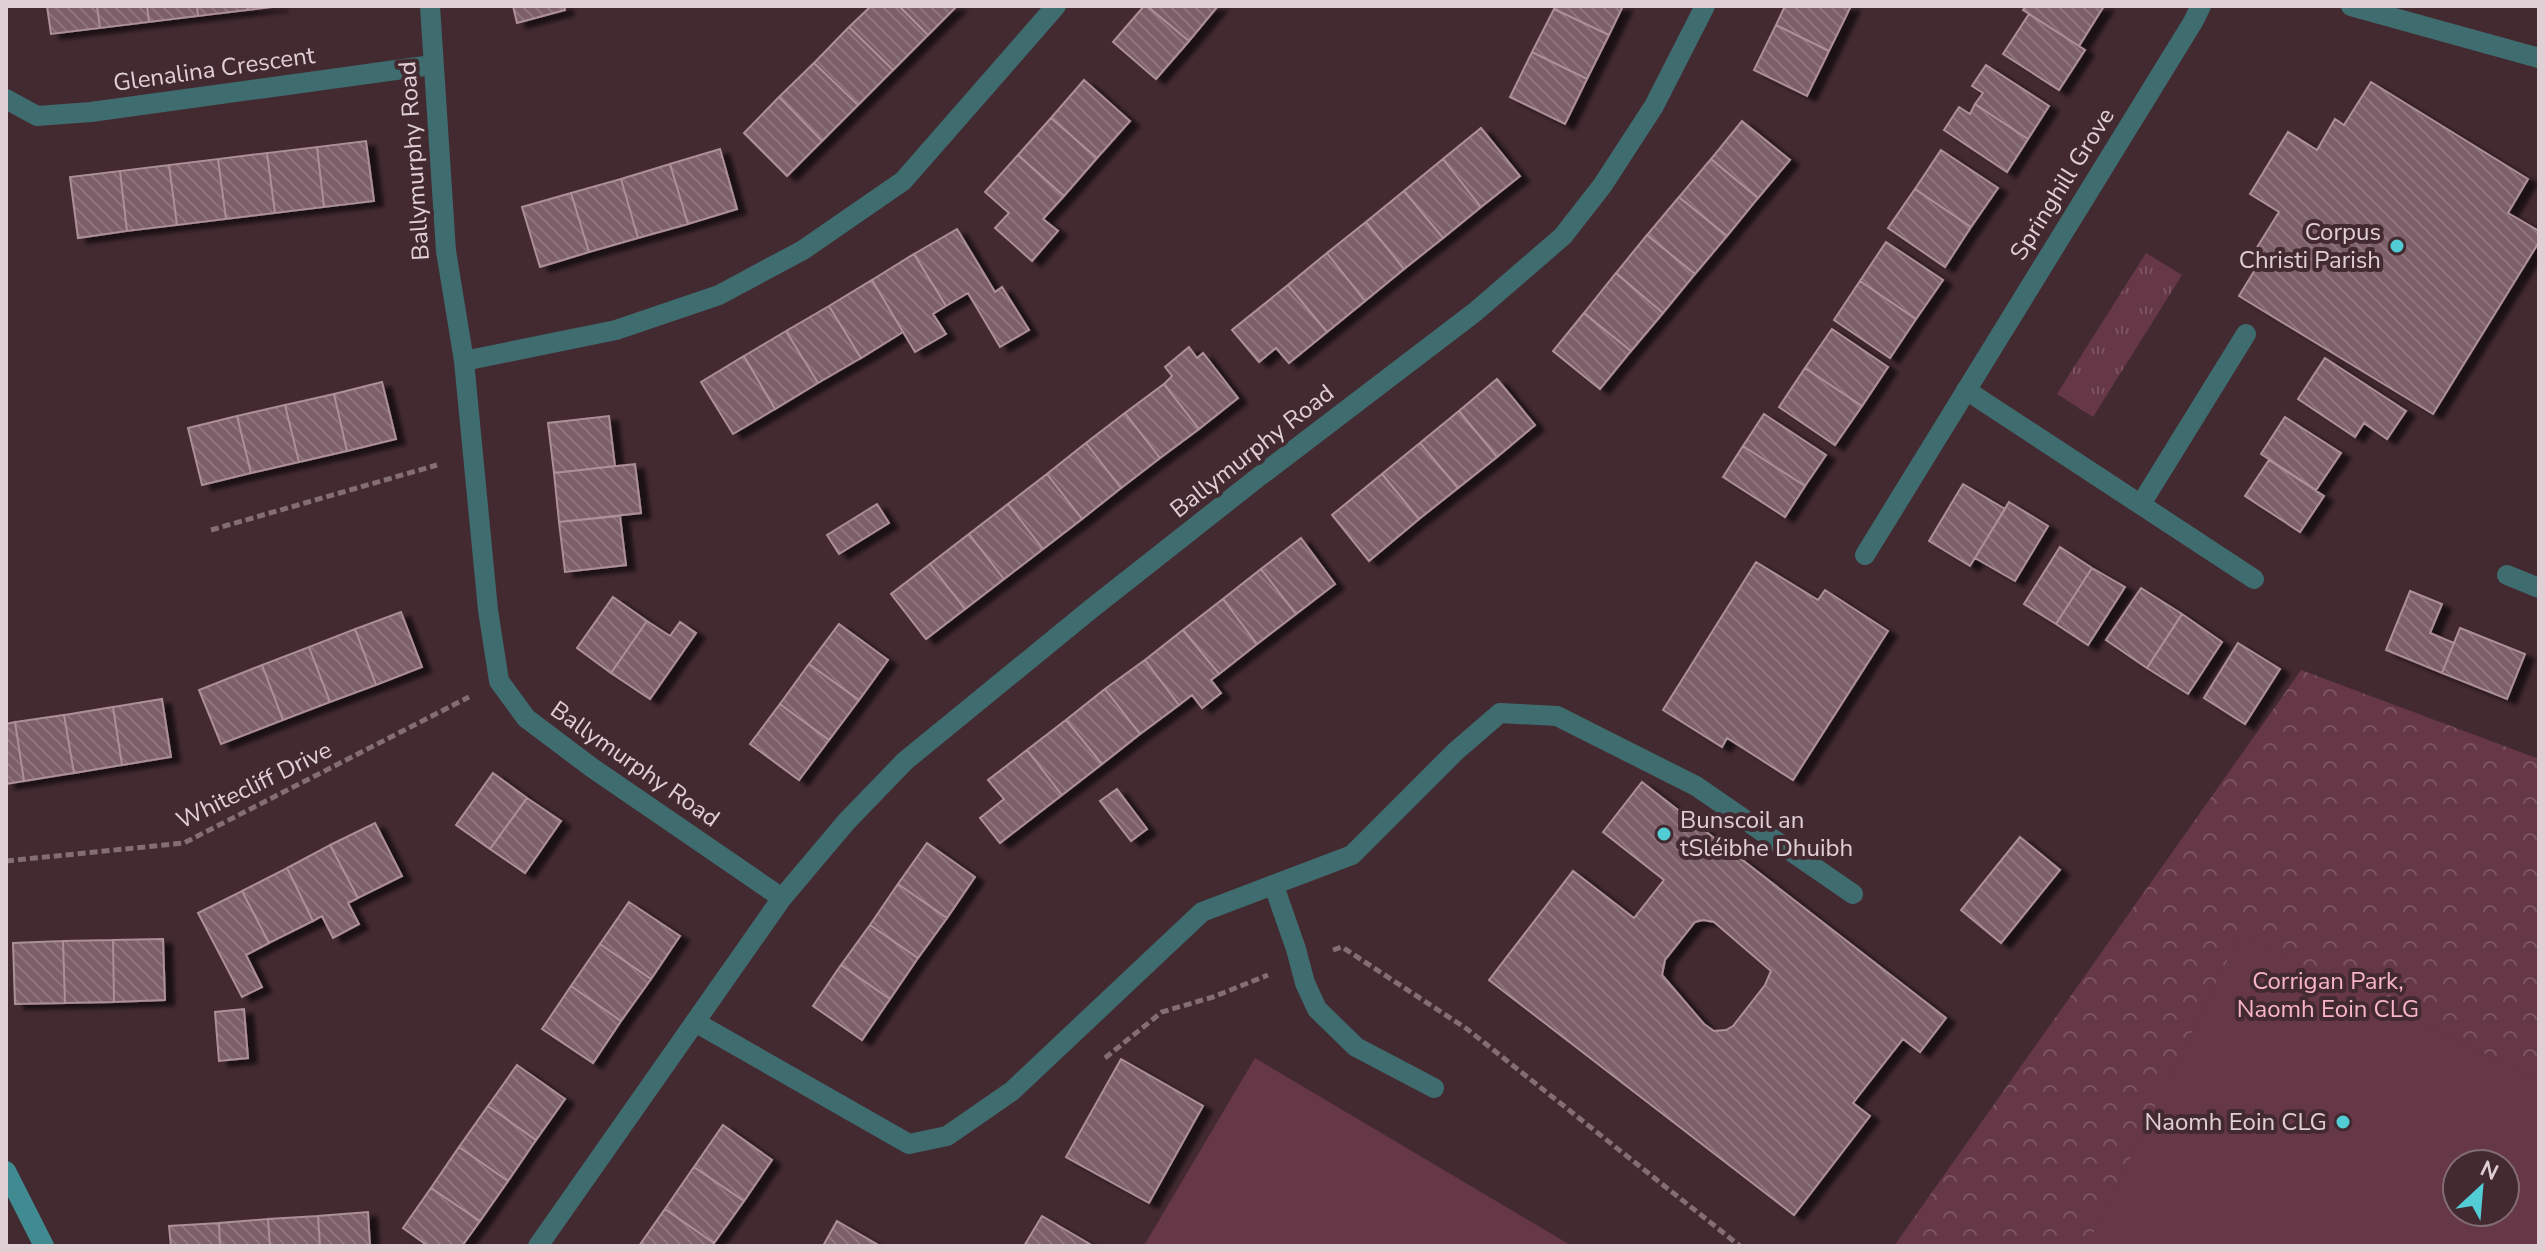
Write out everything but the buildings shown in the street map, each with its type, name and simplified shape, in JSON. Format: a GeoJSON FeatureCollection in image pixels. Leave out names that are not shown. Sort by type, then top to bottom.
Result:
{"type":"FeatureCollection","features":[{"type":"Feature","properties":{"kind":"street","name":"Ballymurphy Road"},"geometry":{"type":"LineString","coordinates":[[430,6],[446,251],[464,361],[488,610],[499,681],[526,718],[591,767],[782,898]]}},
{"type":"Feature","properties":{"kind":"street"},"geometry":{"type":"LineString","coordinates":[[464,361],[616,330],[719,295],[803,250],[903,181],[1056,6]]}},
{"type":"Feature","properties":{"kind":"street","name":"Ballymurphy Road"},"geometry":{"type":"LineString","coordinates":[[538,1246],[782,898],[847,821],[905,761],[1209,516],[1475,312],[1563,236],[1602,186],[1654,106],[1705,6]]}},
{"type":"Feature","properties":{"kind":"street","name":"Springhill Grove"},"geometry":{"type":"LineString","coordinates":[[1865,555],[2201,6]]}},
{"type":"Feature","properties":{"kind":"street"},"geometry":{"type":"LineString","coordinates":[[2351,6],[2539,58]]}},
{"type":"Feature","properties":{"kind":"street","name":"Glenalina Crescent"},"geometry":{"type":"LineString","coordinates":[[6,99],[37,116],[91,112],[432,65]]}},
{"type":"Feature","properties":{"kind":"street"},"geometry":{"type":"LineString","coordinates":[[2141,504],[2246,334]]}},
{"type":"Feature","properties":{"kind":"street"},"geometry":{"type":"LineString","coordinates":[[1966,390],[2254,579]]}},
{"type":"Feature","properties":{"kind":"street"},"geometry":{"type":"LineString","coordinates":[[2507,575],[2539,588]]}},
{"type":"Feature","properties":{"kind":"street"},"geometry":{"type":"LineString","coordinates":[[695,1022],[909,1144],[947,1136],[1012,1091],[1202,912],[1352,855],[1456,751],[1500,713],[1557,716],[1696,786],[1853,894]]}},
{"type":"Feature","properties":{"kind":"street"},"geometry":{"type":"LineString","coordinates":[[1274,886],[1305,983],[1317,1009],[1356,1047],[1434,1088]]}},
{"type":"Feature","properties":{"kind":"street"},"geometry":{"type":"LineString","coordinates":[[6,1171],[44,1246]]}},
{"type":"Feature","properties":{"kind":"path"},"geometry":{"type":"LineString","coordinates":[[211,530],[472,455]]}},
{"type":"Feature","properties":{"kind":"path","name":"Whitecliff Drive"},"geometry":{"type":"LineString","coordinates":[[6,861],[184,843],[499,681]]}},
{"type":"Feature","properties":{"kind":"path"},"geometry":{"type":"LineString","coordinates":[[1100,1063],[1162,1012],[1213,997],[1342,947],[1467,1029],[1740,1246]]}},
{"type":"Feature","properties":{"kind":"green space"},"geometry":{"type":"Polygon","coordinates":[[[2146,253],[2182,275],[2093,417],[2057,394],[2146,253]]]}},
{"type":"Feature","properties":{"kind":"green space","name":"Corrigan Park, Naomh Eoin CLG"},"geometry":{"type":"Polygon","coordinates":[[[2301,670],[2539,759],[2539,1246],[1894,1246],[2301,670]]]}},
{"type":"Feature","properties":{"kind":"green space","name":"Naomh Eoin CLG"},"geometry":{"type":"Polygon","coordinates":[[[2240,934],[2539,1080],[2539,1246],[2087,1246],[2240,934]]]}},
{"type":"Feature","properties":{"kind":"green space"},"geometry":{"type":"Polygon","coordinates":[[[1255,1058],[1572,1246],[1145,1244],[1255,1058]]]}},
{"type":"Feature","properties":{"kind":"place","name":"Corpus Christi Parish"},"geometry":{"type":"Point","coordinates":[2397,246]}},
{"type":"Feature","properties":{"kind":"place","name":"Bunscoil an tSléibhe Dhuibh"},"geometry":{"type":"Point","coordinates":[1664,834]}},
{"type":"Feature","properties":{"kind":"place","name":"Naomh Eoin CLG"},"geometry":{"type":"Point","coordinates":[2343,1122]}}]}
